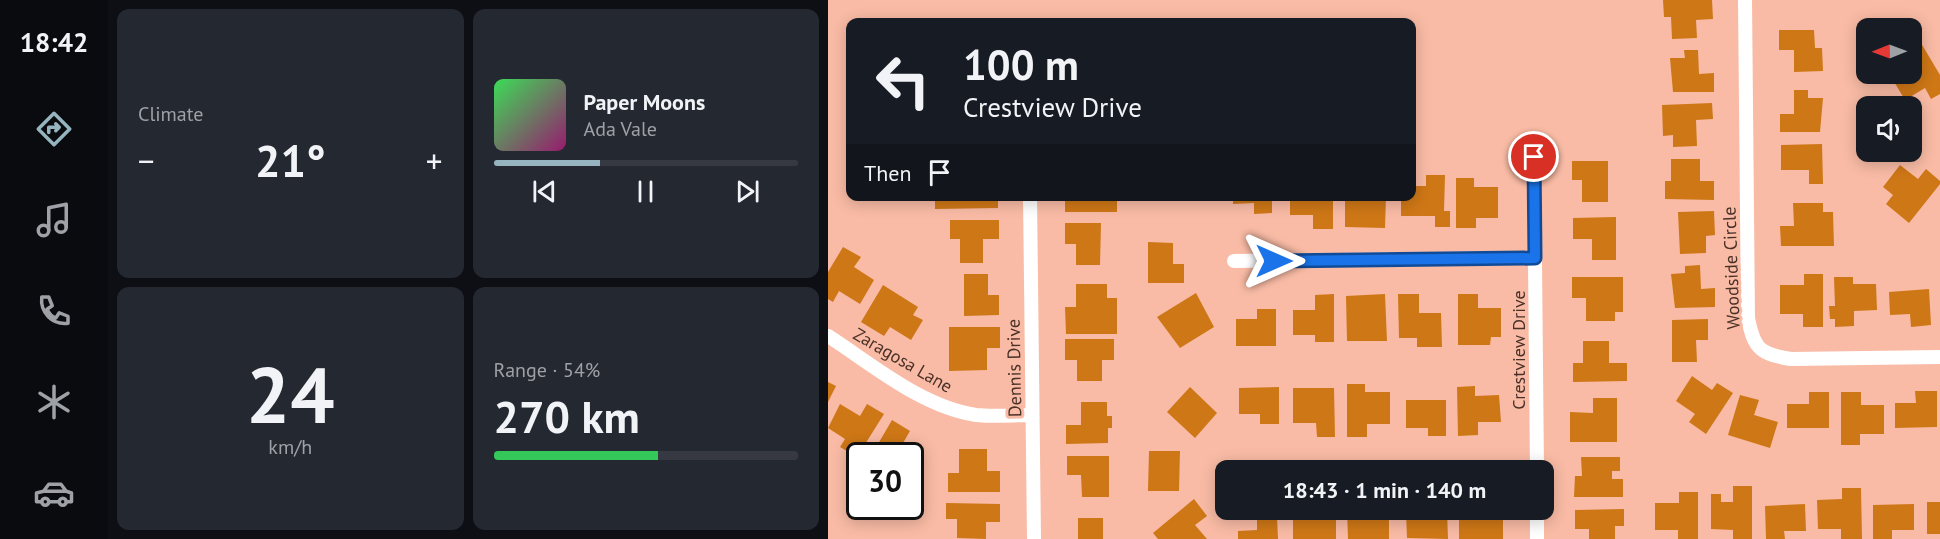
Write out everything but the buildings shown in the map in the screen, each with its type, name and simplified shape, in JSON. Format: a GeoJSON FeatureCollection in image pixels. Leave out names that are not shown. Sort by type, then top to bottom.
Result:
{"type":"FeatureCollection","features":[{"type":"Feature","properties":{"kind":"street","name":"Woodside Circle"},"geometry":{"type":"LineString","coordinates":[[1745,0],[1748,318],[1752,338],[1759,349],[1765,353],[1791,359],[1940,357]]}},
{"type":"Feature","properties":{"kind":"street","name":"Crestview Drive"},"geometry":{"type":"LineString","coordinates":[[1534,157],[1537,460]]}},
{"type":"Feature","properties":{"kind":"street","name":"Dennis Drive"},"geometry":{"type":"LineString","coordinates":[[1030,201],[1034,539]]}},
{"type":"Feature","properties":{"kind":"street"},"geometry":{"type":"LineString","coordinates":[[1234,261],[1535,258]]}},
{"type":"Feature","properties":{"kind":"street","name":"Zaragosa Lane"},"geometry":{"type":"LineString","coordinates":[[828,336],[902,384],[948,408],[976,415],[1032,415]]}},
{"type":"Feature","properties":{"kind":"street"},"geometry":{"type":"LineString","coordinates":[[1537,520],[1537,539]]}},
{"type":"Feature","properties":{"kind":"route"},"geometry":{"type":"LineString","coordinates":[[1274,261],[1535,258],[1534,157]]}}]}
